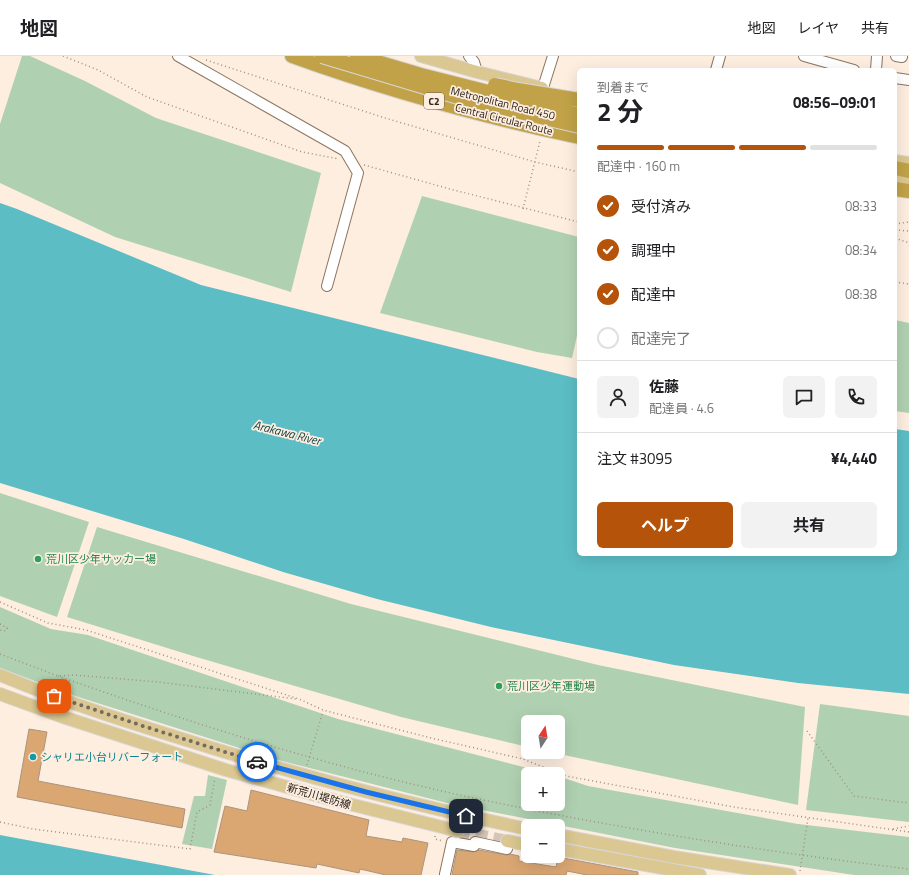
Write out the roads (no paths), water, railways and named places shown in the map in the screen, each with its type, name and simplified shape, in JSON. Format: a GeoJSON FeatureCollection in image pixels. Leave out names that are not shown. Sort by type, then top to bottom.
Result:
{"type":"FeatureCollection","features":[{"type":"Feature","properties":{"kind":"highway","name":"Central Circular Route"},"geometry":{"type":"LineString","coordinates":[[292,56],[415,96],[510,122],[577,137]]}},
{"type":"Feature","properties":{"kind":"highway"},"geometry":{"type":"LineString","coordinates":[[322,56],[465,99],[577,126]]}},
{"type":"Feature","properties":{"kind":"highway","name":"Central Circular Route"},"geometry":{"type":"LineString","coordinates":[[357,56],[421,75],[577,114]]}},
{"type":"Feature","properties":{"kind":"highway"},"geometry":{"type":"LineString","coordinates":[[389,56],[518,90],[577,100]]}},
{"type":"Feature","properties":{"kind":"highway"},"geometry":{"type":"LineString","coordinates":[[897,169],[909,172]]}},
{"type":"Feature","properties":{"kind":"highway"},"geometry":{"type":"LineString","coordinates":[[897,172],[909,172]]}},
{"type":"Feature","properties":{"kind":"highway"},"geometry":{"type":"LineString","coordinates":[[897,189],[909,191]]}},
{"type":"Feature","properties":{"kind":"main road"},"geometry":{"type":"LineString","coordinates":[[309,56],[369,76],[464,104],[513,113],[536,111]]}},
{"type":"Feature","properties":{"kind":"main road","name":"Metropolitan Road 450"},"geometry":{"type":"LineString","coordinates":[[336,56],[467,95],[577,121]]}},
{"type":"Feature","properties":{"kind":"main road"},"geometry":{"type":"LineString","coordinates":[[421,56],[477,72],[577,96]]}},
{"type":"Feature","properties":{"kind":"main road"},"geometry":{"type":"LineString","coordinates":[[897,160],[909,163]]}},
{"type":"Feature","properties":{"kind":"main road"},"geometry":{"type":"LineString","coordinates":[[897,179],[909,181]]}},
{"type":"Feature","properties":{"kind":"main road"},"geometry":{"type":"LineString","coordinates":[[0,675],[94,710],[244,758],[366,792],[521,827]]}},
{"type":"Feature","properties":{"kind":"main road","name":"新荒川堤防線"},"geometry":{"type":"LineString","coordinates":[[0,694],[63,717],[217,767],[337,801],[458,831]]}},
{"type":"Feature","properties":{"kind":"main road"},"geometry":{"type":"LineString","coordinates":[[565,836],[674,857],[790,875]]}},
{"type":"Feature","properties":{"kind":"main road"},"geometry":{"type":"LineString","coordinates":[[507,845],[521,844]]}},
{"type":"Feature","properties":{"kind":"main road"},"geometry":{"type":"LineString","coordinates":[[565,850],[700,875]]}},
{"type":"Feature","properties":{"kind":"street"},"geometry":{"type":"LineString","coordinates":[[178,56],[345,151],[353,162],[358,173],[327,286]]}},
{"type":"Feature","properties":{"kind":"street"},"geometry":{"type":"LineString","coordinates":[[469,56],[474,62],[477,72]]}},
{"type":"Feature","properties":{"kind":"street"},"geometry":{"type":"LineString","coordinates":[[536,111],[553,56]]}},
{"type":"Feature","properties":{"kind":"street"},"geometry":{"type":"LineString","coordinates":[[717,68],[720,56]]}},
{"type":"Feature","properties":{"kind":"street"},"geometry":{"type":"LineString","coordinates":[[804,56],[847,68]]}},
{"type":"Feature","properties":{"kind":"street"},"geometry":{"type":"LineString","coordinates":[[876,68],[877,56]]}},
{"type":"Feature","properties":{"kind":"street"},"geometry":{"type":"LineString","coordinates":[[897,78],[909,80]]}},
{"type":"Feature","properties":{"kind":"street"},"geometry":{"type":"LineString","coordinates":[[445,874],[452,842],[474,846],[475,842],[507,845]]}},
{"type":"Feature","properties":{"kind":"water","name":"Arakawa River"},"geometry":{"type":"Polygon","coordinates":[[[0,203],[201,285],[577,379],[577,556],[897,556],[897,429],[909,431],[909,694],[798,683],[674,665],[491,627],[377,599],[283,572],[184,539],[0,483],[0,203]]]}},
{"type":"Feature","properties":{"kind":"water"},"geometry":{"type":"Polygon","coordinates":[[[0,835],[215,875],[0,875],[0,835]]]}},
{"type":"Feature","properties":{"kind":"tunnel"},"geometry":{"type":"LineString","coordinates":[[458,831],[507,841]]}},
{"type":"Feature","properties":{"kind":"place","name":"荒川区少年サッカー場"},"geometry":{"type":"Point","coordinates":[38,559]}},
{"type":"Feature","properties":{"kind":"place","name":"荒川区少年運動場"},"geometry":{"type":"Point","coordinates":[499,686]}},
{"type":"Feature","properties":{"kind":"place","name":"シャリエ小台リバーフォート"},"geometry":{"type":"Point","coordinates":[33,757]}}]}
